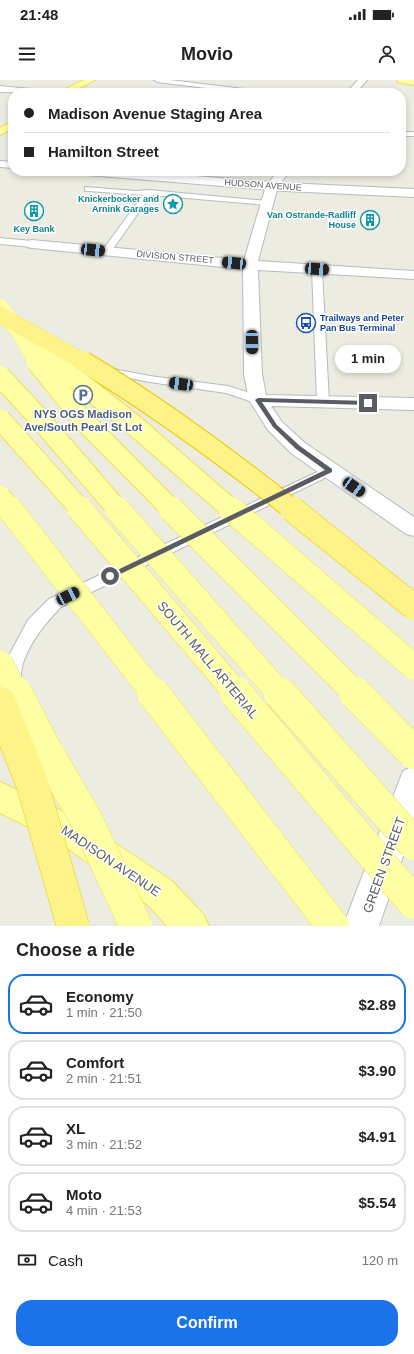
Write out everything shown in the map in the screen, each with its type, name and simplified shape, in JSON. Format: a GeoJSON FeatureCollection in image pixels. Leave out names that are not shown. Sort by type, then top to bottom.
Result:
{"type":"FeatureCollection","features":[{"type":"Feature","properties":{"kind":"highway"},"geometry":{"type":"LineString","coordinates":[[0,314],[42,336],[123,385],[185,427],[318,529],[414,607]]}},
{"type":"Feature","properties":{"kind":"highway"},"geometry":{"type":"LineString","coordinates":[[0,703],[32,783],[73,926]]}},
{"type":"Feature","properties":{"kind":"main road"},"geometry":{"type":"LineString","coordinates":[[73,88],[91,80]]}},
{"type":"Feature","properties":{"kind":"main road"},"geometry":{"type":"LineString","coordinates":[[401,80],[414,82]]}},
{"type":"Feature","properties":{"kind":"main road"},"geometry":{"type":"LineString","coordinates":[[0,307],[18,330],[40,368],[84,421],[414,753]]}},
{"type":"Feature","properties":{"kind":"main road"},"geometry":{"type":"LineString","coordinates":[[0,324],[56,363],[134,425],[414,667]]}},
{"type":"Feature","properties":{"kind":"main road"},"geometry":{"type":"LineString","coordinates":[[0,376],[38,417],[192,595],[414,844]]}},
{"type":"Feature","properties":{"kind":"main road","name":"SOUTH MALL ARTERIAL"},"geometry":{"type":"LineString","coordinates":[[0,419],[83,512],[414,903]]}},
{"type":"Feature","properties":{"kind":"main road"},"geometry":{"type":"LineString","coordinates":[[0,496],[333,926]]}},
{"type":"Feature","properties":{"kind":"main road"},"geometry":{"type":"LineString","coordinates":[[0,663],[44,747],[87,821],[136,926]]}},
{"type":"Feature","properties":{"kind":"main road","name":"MADISON AVENUE"},"geometry":{"type":"LineString","coordinates":[[0,797],[68,830],[160,893],[191,926]]}},
{"type":"Feature","properties":{"kind":"street"},"geometry":{"type":"LineString","coordinates":[[356,88],[364,80]]}},
{"type":"Feature","properties":{"kind":"street","name":"HUDSON AVENUE"},"geometry":{"type":"LineString","coordinates":[[151,176],[272,186],[414,193]]}},
{"type":"Feature","properties":{"kind":"street"},"geometry":{"type":"LineString","coordinates":[[280,176],[272,186],[250,264],[253,374],[258,400],[275,426],[298,448],[414,528]]}},
{"type":"Feature","properties":{"kind":"street","name":"DIVISION STREET"},"geometry":{"type":"LineString","coordinates":[[32,244],[250,264],[414,275]]}},
{"type":"Feature","properties":{"kind":"street"},"geometry":{"type":"LineString","coordinates":[[258,400],[414,404]]}},
{"type":"Feature","properties":{"kind":"street","name":"GREEN STREET"},"geometry":{"type":"LineString","coordinates":[[362,926],[414,781]]}},
{"type":"Feature","properties":{"kind":"lane"},"geometry":{"type":"LineString","coordinates":[[158,80],[221,88]]}},
{"type":"Feature","properties":{"kind":"lane"},"geometry":{"type":"LineString","coordinates":[[194,196],[202,180]]}},
{"type":"Feature","properties":{"kind":"lane"},"geometry":{"type":"LineString","coordinates":[[88,189],[136,193],[149,192],[267,203]]}},
{"type":"Feature","properties":{"kind":"lane"},"geometry":{"type":"LineString","coordinates":[[107,251],[149,192]]}},
{"type":"Feature","properties":{"kind":"lane"},"geometry":{"type":"LineString","coordinates":[[0,241],[32,244]]}},
{"type":"Feature","properties":{"kind":"lane"},"geometry":{"type":"LineString","coordinates":[[317,269],[322,402]]}},
{"type":"Feature","properties":{"kind":"lane"},"geometry":{"type":"LineString","coordinates":[[108,371],[150,379],[228,390],[258,400]]}},
{"type":"Feature","properties":{"kind":"lane"},"geometry":{"type":"LineString","coordinates":[[0,731],[15,661],[34,625],[55,603],[330,470]]}},
{"type":"Feature","properties":{"kind":"place","name":"Knickerbocker and Arnink Garages"},"geometry":{"type":"Point","coordinates":[173,204]}},
{"type":"Feature","properties":{"kind":"place","name":"Key Bank"},"geometry":{"type":"Point","coordinates":[34,211]}},
{"type":"Feature","properties":{"kind":"place","name":"Van Ostrande-Radliff House"},"geometry":{"type":"Point","coordinates":[370,220]}},
{"type":"Feature","properties":{"kind":"place","name":"Trailways and Peter Pan Bus Terminal"},"geometry":{"type":"Point","coordinates":[306,323]}},
{"type":"Feature","properties":{"kind":"place","name":"NYS OGS Madison Ave/South Pearl St Lot"},"geometry":{"type":"Point","coordinates":[83,395]}},
{"type":"Feature","properties":{"kind":"route"},"geometry":{"type":"LineString","coordinates":[[110,576],[330,470],[298,448],[275,426],[258,400],[368,403]]}}]}
